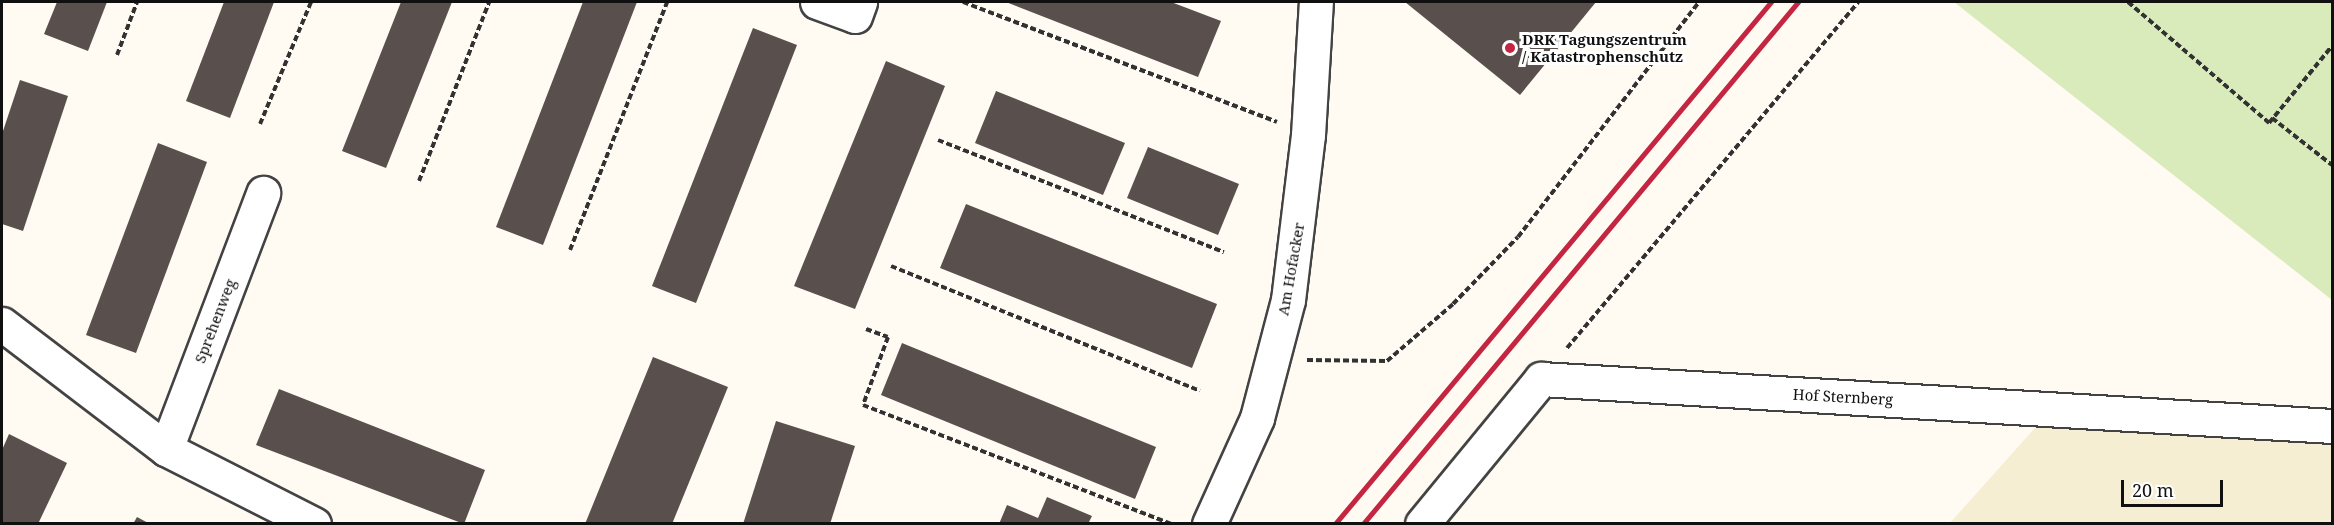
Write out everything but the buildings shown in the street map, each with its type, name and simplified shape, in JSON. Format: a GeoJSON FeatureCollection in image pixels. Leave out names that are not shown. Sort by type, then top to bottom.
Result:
{"type":"FeatureCollection","features":[{"type":"Feature","properties":{"kind":"street"},"geometry":{"type":"LineString","coordinates":[[817,2],[857,9]]}},
{"type":"Feature","properties":{"kind":"street","name":"Am Hofacker"},"geometry":{"type":"LineString","coordinates":[[1209,524],[1257,418],[1288,300],[1308,135],[1316,2]]}},
{"type":"Feature","properties":{"kind":"street","name":"Sprehenweg"},"geometry":{"type":"LineString","coordinates":[[166,449],[263,193]]}},
{"type":"Feature","properties":{"kind":"street"},"geometry":{"type":"LineString","coordinates":[[2,324],[166,449],[314,524]]}},
{"type":"Feature","properties":{"kind":"street"},"geometry":{"type":"LineString","coordinates":[[1422,524],[1540,379]]}},
{"type":"Feature","properties":{"kind":"street","name":"Hof Sternberg"},"geometry":{"type":"LineString","coordinates":[[1540,379],[2332,426]]}},
{"type":"Feature","properties":{"kind":"path"},"geometry":{"type":"LineString","coordinates":[[117,55],[137,2]]}},
{"type":"Feature","properties":{"kind":"path"},"geometry":{"type":"LineString","coordinates":[[260,124],[311,2]]}},
{"type":"Feature","properties":{"kind":"path"},"geometry":{"type":"LineString","coordinates":[[419,181],[489,2]]}},
{"type":"Feature","properties":{"kind":"path"},"geometry":{"type":"LineString","coordinates":[[570,250],[667,2]]}},
{"type":"Feature","properties":{"kind":"path"},"geometry":{"type":"LineString","coordinates":[[963,2],[1308,135]]}},
{"type":"Feature","properties":{"kind":"path"},"geometry":{"type":"LineString","coordinates":[[1272,360],[1387,361],[1452,304],[1518,237],[1699,2]]}},
{"type":"Feature","properties":{"kind":"path"},"geometry":{"type":"LineString","coordinates":[[1540,379],[1858,2]]}},
{"type":"Feature","properties":{"kind":"path"},"geometry":{"type":"LineString","coordinates":[[2128,2],[2269,123],[2332,46]]}},
{"type":"Feature","properties":{"kind":"path"},"geometry":{"type":"LineString","coordinates":[[2272,118],[2332,165]]}},
{"type":"Feature","properties":{"kind":"path"},"geometry":{"type":"LineString","coordinates":[[938,140],[1224,252]]}},
{"type":"Feature","properties":{"kind":"path"},"geometry":{"type":"LineString","coordinates":[[891,266],[1200,391]]}},
{"type":"Feature","properties":{"kind":"path"},"geometry":{"type":"LineString","coordinates":[[866,329],[888,337],[863,405],[1172,524]]}},
{"type":"Feature","properties":{"kind":"shaded area"},"geometry":{"type":"Polygon","coordinates":[[[2042,420],[2332,445],[2332,523],[1949,524],[2042,420]]]}},
{"type":"Feature","properties":{"kind":"green space"},"geometry":{"type":"Polygon","coordinates":[[[1954,2],[2332,2],[2332,300],[1954,2]]]}},
{"type":"Feature","properties":{"kind":"railway"},"geometry":{"type":"LineString","coordinates":[[1335,524],[1771,2]]}},
{"type":"Feature","properties":{"kind":"railway"},"geometry":{"type":"LineString","coordinates":[[1363,524],[1798,2]]}},
{"type":"Feature","properties":{"kind":"place","name":"DRK Tagungszentrum / Katastrophenschutz"},"geometry":{"type":"Point","coordinates":[1510,48]}}]}
